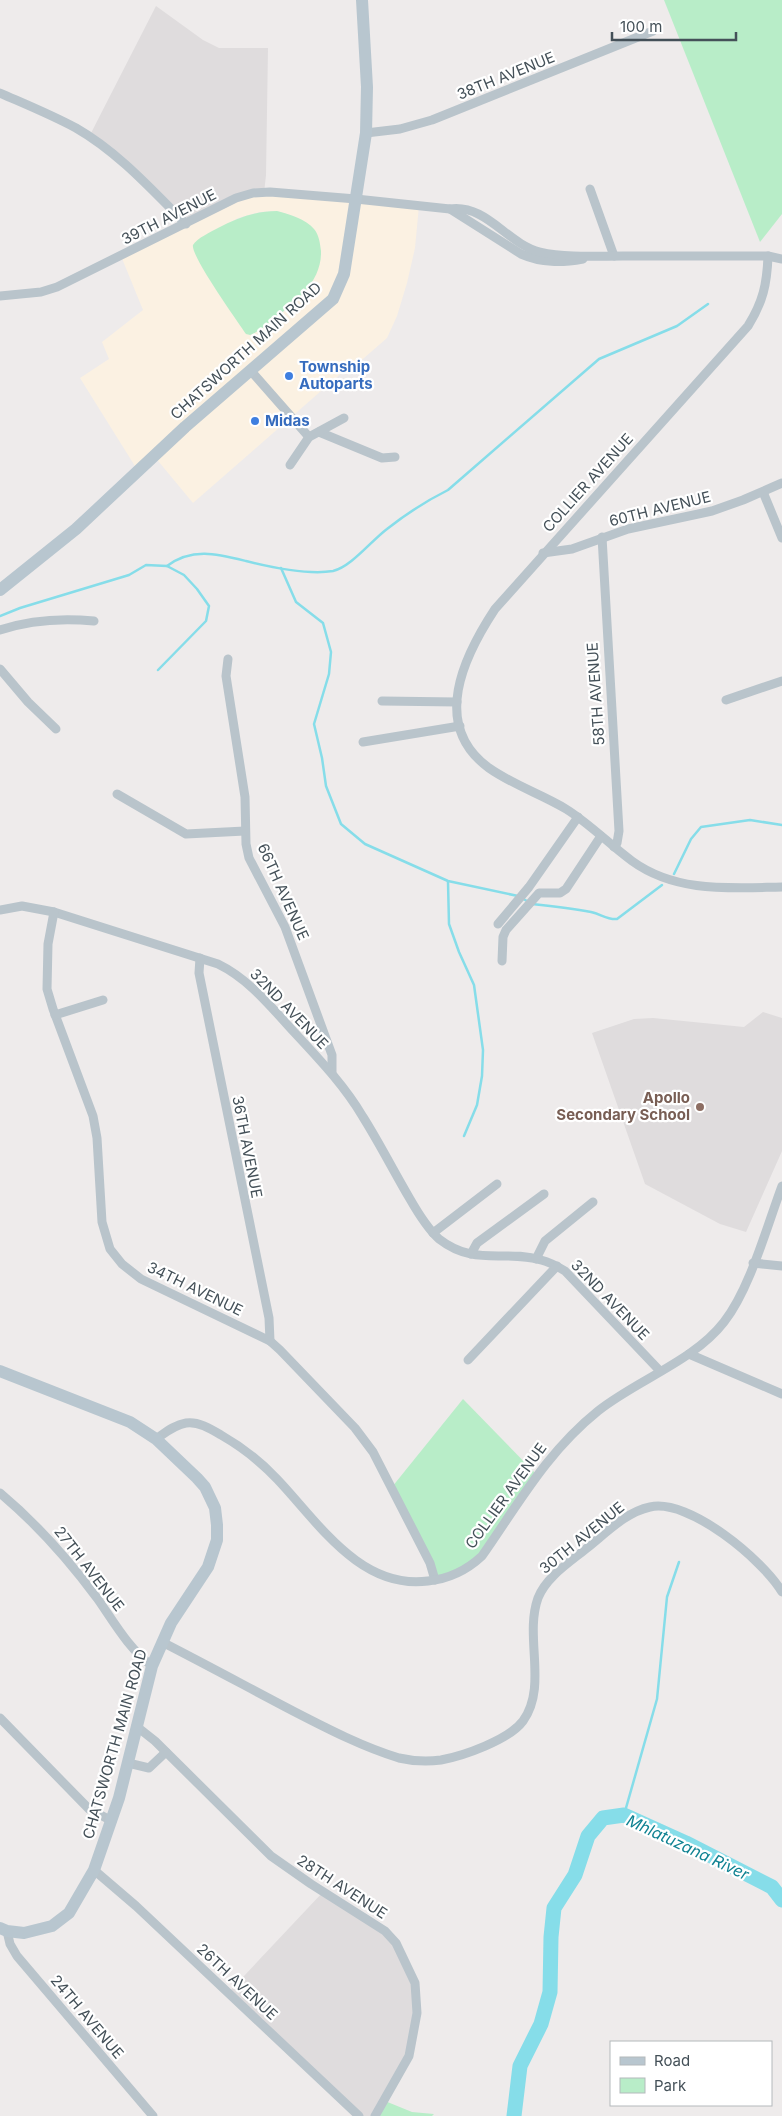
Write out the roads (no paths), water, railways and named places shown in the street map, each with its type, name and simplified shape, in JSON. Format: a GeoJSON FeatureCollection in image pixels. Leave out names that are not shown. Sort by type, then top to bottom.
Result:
{"type":"FeatureCollection","features":[{"type":"Feature","properties":{"kind":"street","name":"CHATSWORTH MAIN ROAD"},"geometry":{"type":"LineString","coordinates":[[0,590],[76,529],[185,427],[332,298],[344,274],[366,133],[367,87],[362,0]]}},
{"type":"Feature","properties":{"kind":"street","name":"38TH AVENUE"},"geometry":{"type":"LineString","coordinates":[[366,133],[400,129],[432,120],[653,31]]}},
{"type":"Feature","properties":{"kind":"street"},"geometry":{"type":"LineString","coordinates":[[0,93],[76,128],[92,139],[123,162],[186,224]]}},
{"type":"Feature","properties":{"kind":"street"},"geometry":{"type":"LineString","coordinates":[[590,189],[614,256]]}},
{"type":"Feature","properties":{"kind":"street","name":"39TH AVENUE"},"geometry":{"type":"LineString","coordinates":[[0,296],[41,292],[57,287],[236,198],[253,193],[270,192],[356,199]]}},
{"type":"Feature","properties":{"kind":"street"},"geometry":{"type":"LineString","coordinates":[[356,199],[450,209],[521,254],[568,262],[598,256],[768,256],[782,259]]}},
{"type":"Feature","properties":{"kind":"street","name":"COLLIER AVENUE"},"geometry":{"type":"LineString","coordinates":[[768,256],[766,284],[762,300],[748,326],[543,553],[495,609],[480,632],[463,669],[458,686],[457,702],[460,726],[467,746],[478,759],[489,768],[578,817],[614,847],[648,871],[683,884],[706,887],[782,887]]}},
{"type":"Feature","properties":{"kind":"street"},"geometry":{"type":"LineString","coordinates":[[251,371],[309,437]]}},
{"type":"Feature","properties":{"kind":"street"},"geometry":{"type":"LineString","coordinates":[[290,465],[309,437],[344,418]]}},
{"type":"Feature","properties":{"kind":"street"},"geometry":{"type":"LineString","coordinates":[[319,432],[382,458],[396,457]]}},
{"type":"Feature","properties":{"kind":"street","name":"60TH AVENUE"},"geometry":{"type":"LineString","coordinates":[[543,553],[572,549],[628,528],[712,511],[782,483]]}},
{"type":"Feature","properties":{"kind":"street"},"geometry":{"type":"LineString","coordinates":[[763,492],[782,538]]}},
{"type":"Feature","properties":{"kind":"street","name":"58TH AVENUE"},"geometry":{"type":"LineString","coordinates":[[602,538],[619,831],[617,843],[614,847]]}},
{"type":"Feature","properties":{"kind":"street"},"geometry":{"type":"LineString","coordinates":[[0,630],[23,624],[62,619],[94,621]]}},
{"type":"Feature","properties":{"kind":"street","name":"66TH AVENUE"},"geometry":{"type":"LineString","coordinates":[[228,659],[226,676],[245,797],[245,832],[249,858],[285,927],[332,1055],[332,1072]]}},
{"type":"Feature","properties":{"kind":"street"},"geometry":{"type":"LineString","coordinates":[[0,669],[28,702],[56,728]]}},
{"type":"Feature","properties":{"kind":"street"},"geometry":{"type":"LineString","coordinates":[[726,700],[782,680]]}},
{"type":"Feature","properties":{"kind":"street"},"geometry":{"type":"LineString","coordinates":[[382,701],[457,702]]}},
{"type":"Feature","properties":{"kind":"street"},"geometry":{"type":"LineString","coordinates":[[362,742],[460,726]]}},
{"type":"Feature","properties":{"kind":"street"},"geometry":{"type":"LineString","coordinates":[[117,794],[186,834],[206,835],[245,832]]}},
{"type":"Feature","properties":{"kind":"street"},"geometry":{"type":"LineString","coordinates":[[498,924],[524,893],[578,817]]}},
{"type":"Feature","properties":{"kind":"street"},"geometry":{"type":"LineString","coordinates":[[502,960],[503,937],[526,906],[541,892],[560,893],[566,889],[601,836]]}},
{"type":"Feature","properties":{"kind":"street","name":"32ND AVENUE"},"geometry":{"type":"LineString","coordinates":[[0,910],[22,906],[54,912],[218,964],[240,976],[332,1072],[347,1091],[364,1117],[399,1180],[433,1233],[452,1248],[471,1254],[489,1257],[536,1258],[557,1266],[573,1277],[660,1371]]}},
{"type":"Feature","properties":{"kind":"street","name":"34TH AVENUE"},"geometry":{"type":"LineString","coordinates":[[54,912],[48,944],[46,976],[55,1015],[93,1116],[97,1138],[102,1222],[110,1249],[122,1264],[141,1279],[270,1341],[355,1428],[373,1452],[430,1563],[435,1580]]}},
{"type":"Feature","properties":{"kind":"street","name":"36TH AVENUE"},"geometry":{"type":"LineString","coordinates":[[200,958],[200,973],[269,1318],[270,1341]]}},
{"type":"Feature","properties":{"kind":"street"},"geometry":{"type":"LineString","coordinates":[[55,1015],[103,1000]]}},
{"type":"Feature","properties":{"kind":"street"},"geometry":{"type":"LineString","coordinates":[[433,1233],[497,1184]]}},
{"type":"Feature","properties":{"kind":"street","name":"COLLIER AVENUE"},"geometry":{"type":"LineString","coordinates":[[156,1439],[173,1427],[194,1423],[213,1430],[237,1444],[261,1464],[337,1545],[356,1560],[389,1579],[412,1582],[435,1580],[455,1574],[482,1556],[531,1482],[564,1442],[600,1410],[628,1390],[689,1354],[708,1339],[728,1317],[740,1296],[782,1186]]}},
{"type":"Feature","properties":{"kind":"street"},"geometry":{"type":"LineString","coordinates":[[471,1254],[477,1243],[544,1194]]}},
{"type":"Feature","properties":{"kind":"street"},"geometry":{"type":"LineString","coordinates":[[536,1258],[545,1242],[593,1202]]}},
{"type":"Feature","properties":{"kind":"street"},"geometry":{"type":"LineString","coordinates":[[753,1262],[782,1266]]}},
{"type":"Feature","properties":{"kind":"street"},"geometry":{"type":"LineString","coordinates":[[468,1360],[557,1266]]}},
{"type":"Feature","properties":{"kind":"street"},"geometry":{"type":"LineString","coordinates":[[689,1354],[782,1394]]}},
{"type":"Feature","properties":{"kind":"street","name":"CHATSWORTH MAIN ROAD"},"geometry":{"type":"LineString","coordinates":[[0,1371],[130,1422],[156,1439],[204,1487],[215,1508],[217,1526],[217,1540],[208,1567],[171,1623],[152,1666],[112,1821],[94,1870],[77,1901],[61,1920],[52,1926],[33,1932],[4,1929]]}},
{"type":"Feature","properties":{"kind":"street","name":"27TH AVENUE"},"geometry":{"type":"LineString","coordinates":[[0,1493],[49,1538],[96,1597],[138,1656],[152,1666]]}},
{"type":"Feature","properties":{"kind":"street","name":"30TH AVENUE"},"geometry":{"type":"LineString","coordinates":[[162,1642],[330,1730],[400,1758],[430,1761],[460,1755],[508,1735],[524,1720],[531,1705],[534,1672],[533,1625],[537,1603],[545,1585],[563,1567],[618,1523],[639,1511],[649,1507],[665,1506],[685,1512],[741,1547],[770,1575],[782,1592]]}},
{"type":"Feature","properties":{"kind":"street"},"geometry":{"type":"LineString","coordinates":[[0,1718],[89,1809],[112,1821]]}},
{"type":"Feature","properties":{"kind":"street","name":"28TH AVENUE"},"geometry":{"type":"LineString","coordinates":[[136,1726],[166,1752],[271,1856],[385,1931],[396,1943],[415,1983],[417,2013],[409,2056],[376,2116]]}},
{"type":"Feature","properties":{"kind":"street"},"geometry":{"type":"LineString","coordinates":[[128,1763],[149,1768],[166,1752]]}},
{"type":"Feature","properties":{"kind":"street","name":"26TH AVENUE"},"geometry":{"type":"LineString","coordinates":[[94,1870],[136,1906],[359,2116]]}},
{"type":"Feature","properties":{"kind":"street","name":"24TH AVENUE"},"geometry":{"type":"LineString","coordinates":[[4,1929],[17,1956],[154,2116]]}},
{"type":"Feature","properties":{"kind":"waterway"},"geometry":{"type":"LineString","coordinates":[[167,566],[186,556],[215,554],[289,570],[323,572],[340,569],[401,518],[448,490],[599,359],[677,326],[708,304]]}},
{"type":"Feature","properties":{"kind":"waterway"},"geometry":{"type":"LineString","coordinates":[[0,616],[20,608],[129,575],[146,565],[167,566],[184,575],[209,606],[206,621],[158,670]]}},
{"type":"Feature","properties":{"kind":"waterway"},"geometry":{"type":"LineString","coordinates":[[281,568],[296,602],[323,623],[331,652],[329,674],[314,724],[326,786],[341,824],[365,844],[448,881],[518,896],[527,901]]}},
{"type":"Feature","properties":{"kind":"waterway"},"geometry":{"type":"LineString","coordinates":[[674,874],[691,839],[701,827],[750,820],[782,825]]}},
{"type":"Feature","properties":{"kind":"waterway"},"geometry":{"type":"LineString","coordinates":[[448,882],[449,924],[474,985],[483,1050],[482,1076],[477,1105],[464,1136]]}},
{"type":"Feature","properties":{"kind":"waterway"},"geometry":{"type":"LineString","coordinates":[[532,904],[562,907],[617,919],[662,885]]}},
{"type":"Feature","properties":{"kind":"waterway"},"geometry":{"type":"LineString","coordinates":[[624,1815],[657,1699],[667,1597],[679,1562]]}},
{"type":"Feature","properties":{"kind":"waterway","name":"Mhlatuzana River"},"geometry":{"type":"LineString","coordinates":[[514,2116],[520,2066],[541,2024],[550,1992],[551,1937],[554,1908],[575,1875],[588,1836],[603,1818],[624,1815],[686,1843],[772,1887],[782,1900]]}},
{"type":"Feature","properties":{"kind":"place","name":"Township Autoparts"},"geometry":{"type":"Point","coordinates":[289,376]}},
{"type":"Feature","properties":{"kind":"place","name":"Midas"},"geometry":{"type":"Point","coordinates":[255,421]}},
{"type":"Feature","properties":{"kind":"place","name":"Apollo Secondary School"},"geometry":{"type":"Point","coordinates":[700,1107]}}]}
